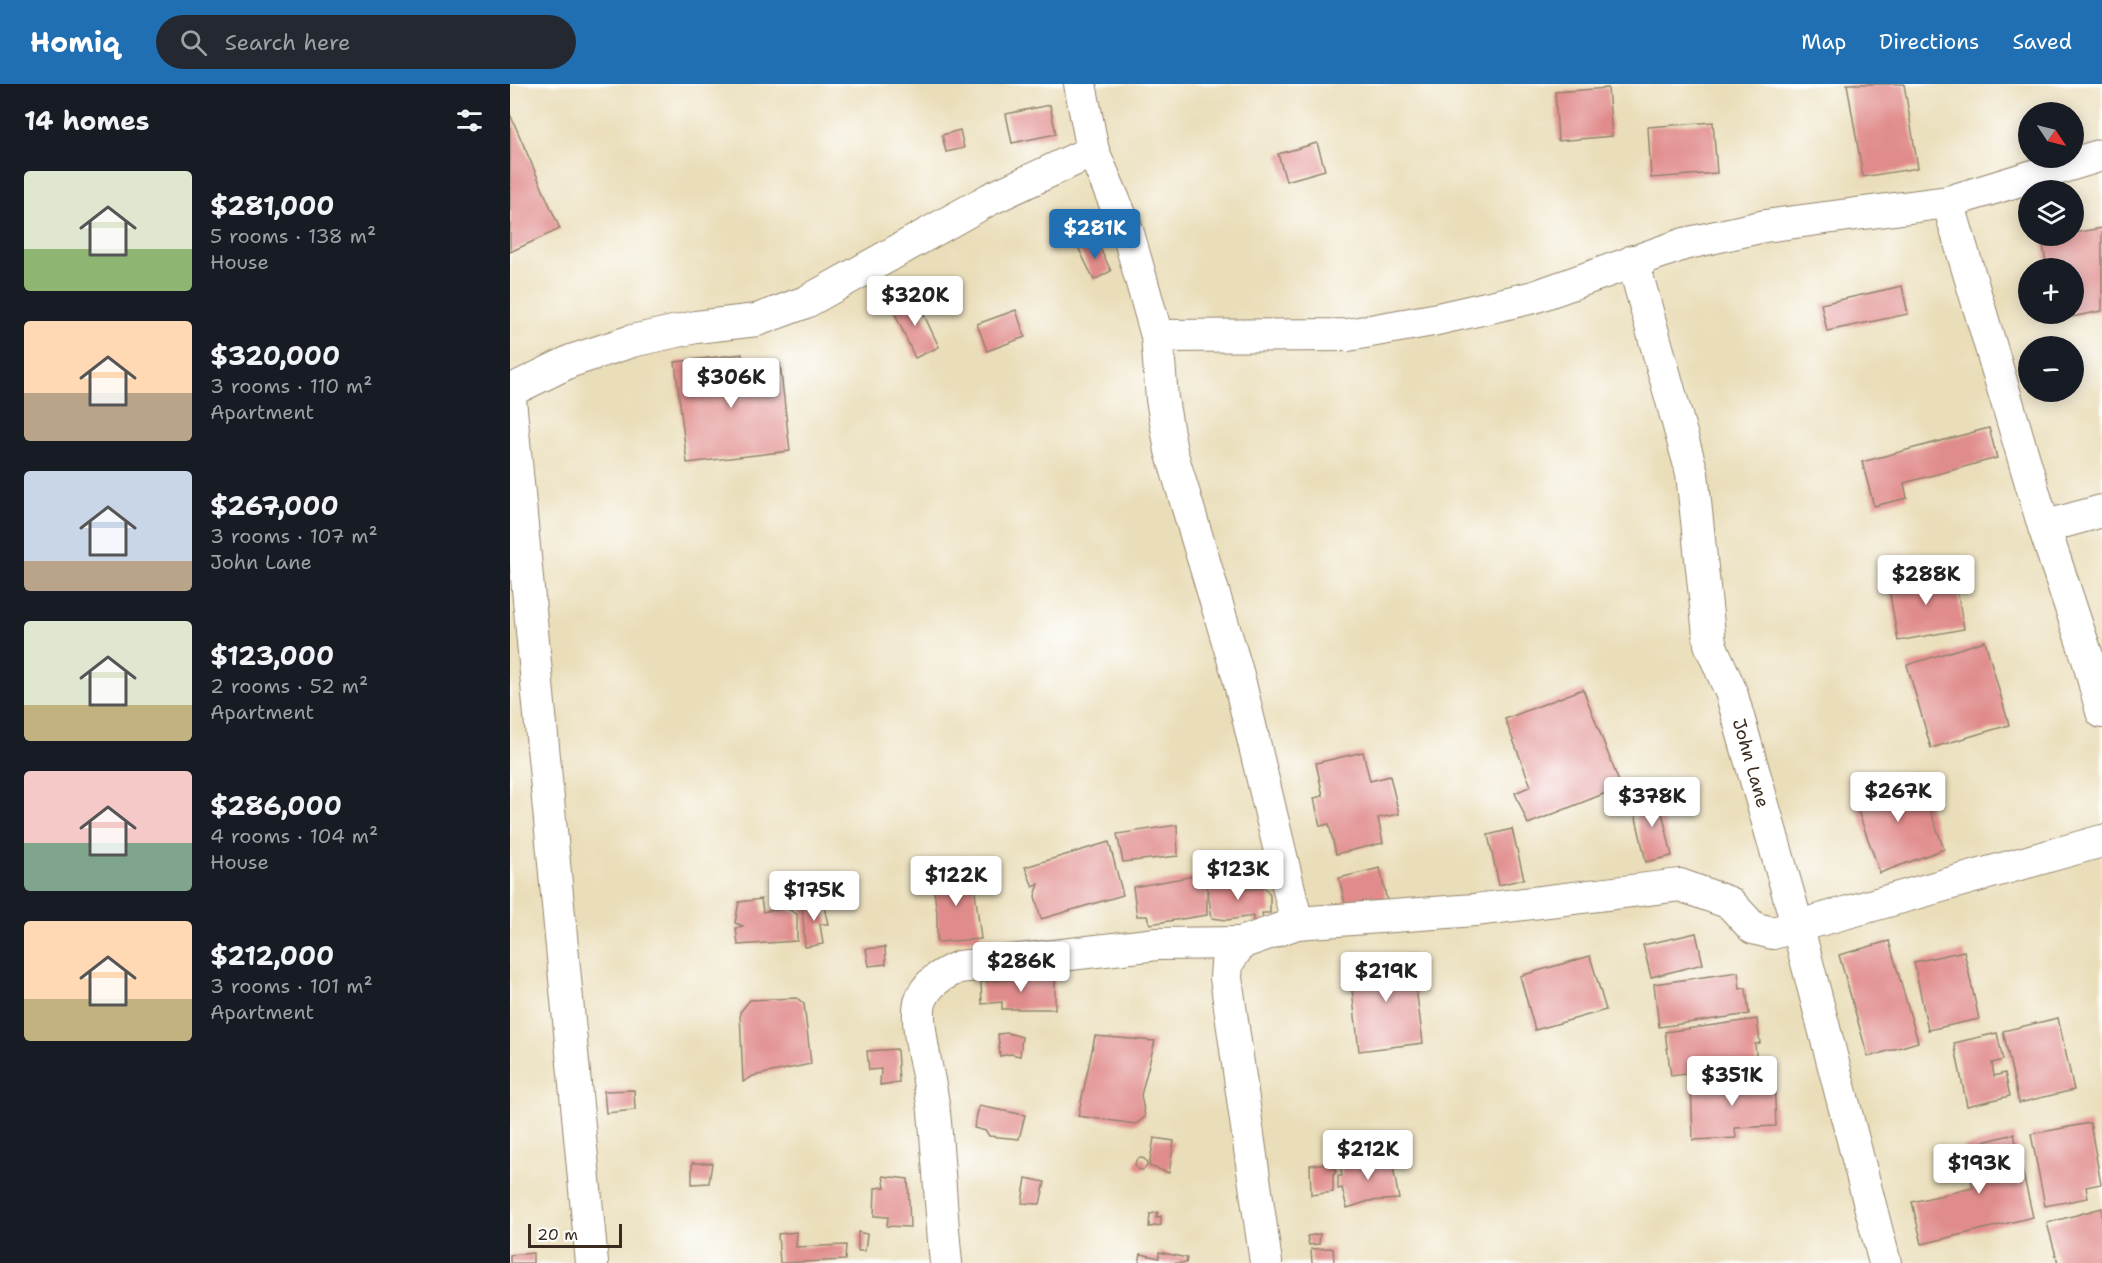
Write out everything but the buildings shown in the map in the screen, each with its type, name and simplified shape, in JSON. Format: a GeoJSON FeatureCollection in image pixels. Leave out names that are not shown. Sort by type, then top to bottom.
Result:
{"type":"FeatureCollection","features":[{"type":"Feature","properties":{"kind":"street"},"geometry":{"type":"LineString","coordinates":[[1080,84],[1093,151],[1128,233],[1156,336],[1162,399],[1171,451],[1238,675],[1297,923]]}},
{"type":"Feature","properties":{"kind":"street"},"geometry":{"type":"LineString","coordinates":[[510,391],[571,361],[632,341],[696,327],[757,320],[806,302],[990,199],[1093,151]]}},
{"type":"Feature","properties":{"kind":"street"},"geometry":{"type":"LineString","coordinates":[[1156,336],[1348,335],[1432,320],[1533,297],[1684,244],[1765,226],[1948,202],[2102,155]]}},
{"type":"Feature","properties":{"kind":"street"},"geometry":{"type":"LineString","coordinates":[[1948,202],[2044,527],[2085,649],[2102,712]]}},
{"type":"Feature","properties":{"kind":"street","name":"John Lane"},"geometry":{"type":"LineString","coordinates":[[1633,261],[1692,473],[1710,644],[1731,692],[1798,928],[1885,1263]]}},
{"type":"Feature","properties":{"kind":"street"},"geometry":{"type":"LineString","coordinates":[[510,399],[592,1263]]}},
{"type":"Feature","properties":{"kind":"street"},"geometry":{"type":"LineString","coordinates":[[2044,527],[2102,511]]}},
{"type":"Feature","properties":{"kind":"street"},"geometry":{"type":"LineString","coordinates":[[946,1263],[934,1111],[917,1019],[921,1002],[930,985],[939,976],[959,967],[1157,944],[1241,944],[1297,923],[1475,910],[1680,885],[1730,903],[1754,928],[1773,933],[1798,928],[2102,841]]}},
{"type":"Feature","properties":{"kind":"street"},"geometry":{"type":"LineString","coordinates":[[1241,944],[1227,963],[1226,978],[1266,1263]]}}]}
